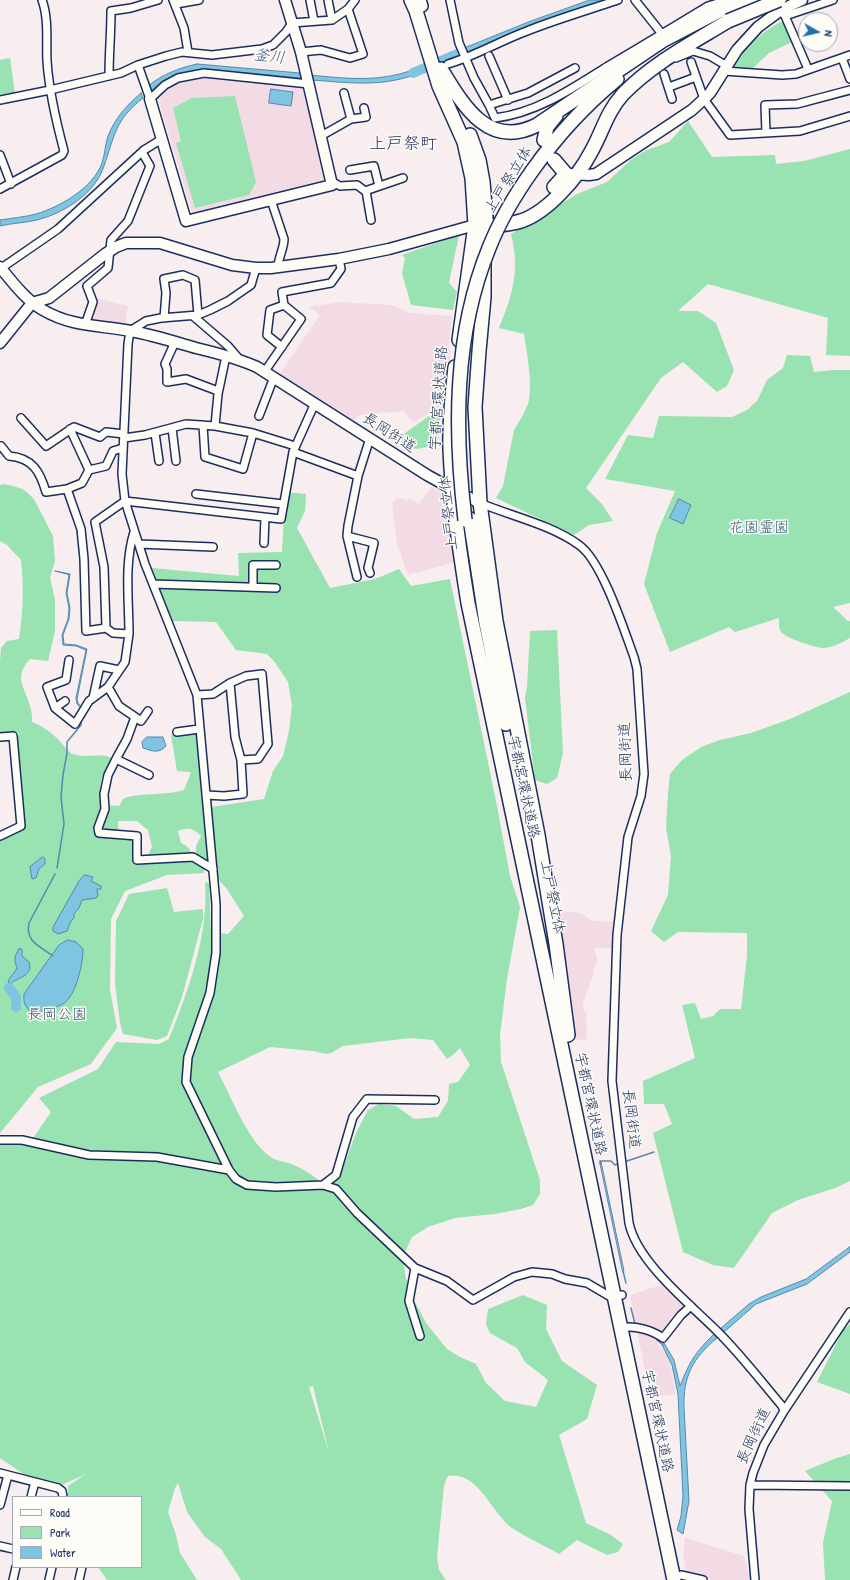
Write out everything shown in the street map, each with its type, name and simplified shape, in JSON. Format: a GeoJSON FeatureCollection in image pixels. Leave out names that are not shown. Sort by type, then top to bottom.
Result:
{"type":"FeatureCollection","features":[{"type":"Feature","properties":{"kind":"highway"},"geometry":{"type":"LineString","coordinates":[[482,222],[521,221],[536,214],[559,194],[572,174],[592,152],[610,111],[625,93],[640,67],[662,41],[723,9],[752,0]]}},
{"type":"Feature","properties":{"kind":"highway","name":"宇都宮環状道路"},"geometry":{"type":"LineString","coordinates":[[417,3],[429,44],[477,154],[483,182],[482,222],[484,297],[475,407],[480,503],[496,621],[539,843],[556,944],[561,1022]]}},
{"type":"Feature","properties":{"kind":"highway"},"geometry":{"type":"LineString","coordinates":[[441,69],[471,114],[487,126],[500,132],[515,132],[530,128],[578,96],[640,67],[670,56],[728,21],[780,6]]}},
{"type":"Feature","properties":{"kind":"highway","name":"上戸祭立体"},"geometry":{"type":"LineString","coordinates":[[561,1022],[487,661],[468,520],[461,485],[458,424],[461,364],[468,318],[480,272],[489,247],[512,201],[534,172],[543,155],[579,114],[600,93],[640,67]]}},
{"type":"Feature","properties":{"kind":"highway"},"geometry":{"type":"LineString","coordinates":[[544,140],[547,128],[551,122],[578,96]]}},
{"type":"Feature","properties":{"kind":"highway"},"geometry":{"type":"LineString","coordinates":[[554,160],[559,168],[572,174]]}},
{"type":"Feature","properties":{"kind":"highway","name":"宇都宮環状道路"},"geometry":{"type":"LineString","coordinates":[[482,222],[452,390],[450,448],[461,555],[468,603],[561,1022],[676,1578]]}},
{"type":"Feature","properties":{"kind":"street"},"geometry":{"type":"LineString","coordinates":[[0,189],[62,155],[64,151],[53,110],[50,90],[47,60],[47,32],[42,0]]}},
{"type":"Feature","properties":{"kind":"street"},"geometry":{"type":"LineString","coordinates":[[109,76],[111,11],[130,8],[158,0]]}},
{"type":"Feature","properties":{"kind":"street"},"geometry":{"type":"LineString","coordinates":[[188,52],[184,28],[174,2],[199,0]]}},
{"type":"Feature","properties":{"kind":"street"},"geometry":{"type":"LineString","coordinates":[[138,65],[150,99],[186,221],[332,185],[301,52],[285,0]]}},
{"type":"Feature","properties":{"kind":"street"},"geometry":{"type":"LineString","coordinates":[[310,0],[314,21]]}},
{"type":"Feature","properties":{"kind":"street"},"geometry":{"type":"LineString","coordinates":[[328,0],[332,20]]}},
{"type":"Feature","properties":{"kind":"street"},"geometry":{"type":"LineString","coordinates":[[292,23],[332,20],[348,9],[355,0]]}},
{"type":"Feature","properties":{"kind":"street"},"geometry":{"type":"LineString","coordinates":[[450,0],[459,43],[467,58],[474,78],[495,118],[512,116],[562,94],[708,6],[728,0]]}},
{"type":"Feature","properties":{"kind":"street"},"geometry":{"type":"LineString","coordinates":[[441,69],[529,30],[618,0]]}},
{"type":"Feature","properties":{"kind":"street"},"geometry":{"type":"LineString","coordinates":[[635,0],[662,34]]}},
{"type":"Feature","properties":{"kind":"street"},"geometry":{"type":"LineString","coordinates":[[572,174],[589,176],[596,174],[692,110],[704,99],[738,50],[758,27],[780,6],[802,0]]}},
{"type":"Feature","properties":{"kind":"street"},"geometry":{"type":"LineString","coordinates":[[780,6],[833,0]]}},
{"type":"Feature","properties":{"kind":"street"},"geometry":{"type":"LineString","coordinates":[[780,6],[808,69]]}},
{"type":"Feature","properties":{"kind":"street"},"geometry":{"type":"LineString","coordinates":[[301,52],[321,50],[350,58],[363,54],[348,9]]}},
{"type":"Feature","properties":{"kind":"street"},"geometry":{"type":"LineString","coordinates":[[0,100],[121,74],[138,65],[166,56],[188,52],[212,55],[262,49],[273,45],[286,32],[292,23]]}},
{"type":"Feature","properties":{"kind":"street"},"geometry":{"type":"LineString","coordinates":[[674,59],[693,51],[710,56],[726,68],[782,75],[796,74],[850,55]]}},
{"type":"Feature","properties":{"kind":"street"},"geometry":{"type":"LineString","coordinates":[[489,56],[508,100]]}},
{"type":"Feature","properties":{"kind":"street"},"geometry":{"type":"LineString","coordinates":[[842,58],[850,79]]}},
{"type":"Feature","properties":{"kind":"street"},"geometry":{"type":"LineString","coordinates":[[691,62],[704,99],[730,135],[800,131],[850,116]]}},
{"type":"Feature","properties":{"kind":"street"},"geometry":{"type":"LineString","coordinates":[[489,105],[528,93],[576,68]]}},
{"type":"Feature","properties":{"kind":"street"},"geometry":{"type":"LineString","coordinates":[[150,99],[165,85],[178,78],[204,73],[309,84]]}},
{"type":"Feature","properties":{"kind":"street"},"geometry":{"type":"LineString","coordinates":[[664,74],[672,99]]}},
{"type":"Feature","properties":{"kind":"street"},"geometry":{"type":"LineString","coordinates":[[668,87],[696,77]]}},
{"type":"Feature","properties":{"kind":"street"},"geometry":{"type":"LineString","coordinates":[[766,132],[765,105],[797,104],[850,90]]}},
{"type":"Feature","properties":{"kind":"street"},"geometry":{"type":"LineString","coordinates":[[344,93],[351,119]]}},
{"type":"Feature","properties":{"kind":"street"},"geometry":{"type":"LineString","coordinates":[[321,136],[351,119],[366,117],[364,108]]}},
{"type":"Feature","properties":{"kind":"street"},"geometry":{"type":"LineString","coordinates":[[0,268],[58,229],[142,152],[162,139]]}},
{"type":"Feature","properties":{"kind":"street"},"geometry":{"type":"LineString","coordinates":[[85,325],[93,302],[87,286],[108,268],[111,240],[128,221],[150,166],[142,152]]}},
{"type":"Feature","properties":{"kind":"street"},"geometry":{"type":"LineString","coordinates":[[0,155],[11,184]]}},
{"type":"Feature","properties":{"kind":"street"},"geometry":{"type":"LineString","coordinates":[[350,170],[374,166],[380,186]]}},
{"type":"Feature","properties":{"kind":"street"},"geometry":{"type":"LineString","coordinates":[[366,191],[403,178]]}},
{"type":"Feature","properties":{"kind":"street"},"geometry":{"type":"LineString","coordinates":[[331,181],[340,186],[357,185],[366,191],[371,220]]}},
{"type":"Feature","properties":{"kind":"street"},"geometry":{"type":"LineString","coordinates":[[271,200],[284,239],[284,245],[278,261],[278,268]]}},
{"type":"Feature","properties":{"kind":"street"},"geometry":{"type":"LineString","coordinates":[[0,343],[32,303],[49,298],[110,251],[126,243],[160,243],[232,265],[256,268],[278,268],[339,259],[389,249],[459,230],[482,222]]}},
{"type":"Feature","properties":{"kind":"street"},"geometry":{"type":"LineString","coordinates":[[265,371],[301,319],[284,305],[282,292],[331,283],[341,269],[339,259]]}},
{"type":"Feature","properties":{"kind":"street","name":"長岡街道"},"geometry":{"type":"LineString","coordinates":[[0,268],[32,303],[52,315],[85,325],[130,331],[175,342],[241,360],[265,371],[454,490],[480,503],[559,533],[580,546],[590,557],[607,587],[634,657],[637,669],[644,774],[641,796],[628,837],[617,935],[618,961],[612,1081],[631,1234],[665,1280],[719,1333],[782,1406],[784,1411],[764,1445],[753,1473],[750,1486],[749,1509],[755,1580]]}},
{"type":"Feature","properties":{"kind":"street"},"geometry":{"type":"LineString","coordinates":[[256,268],[251,285],[228,301],[195,316],[146,321],[130,331],[128,344],[122,474],[125,501],[134,532],[153,584],[197,695],[216,904],[216,953],[210,993],[188,1057],[186,1082],[229,1170],[236,1179],[247,1186],[276,1187],[323,1185],[336,1189],[357,1213],[415,1268],[447,1281],[473,1300],[514,1277],[532,1272],[552,1274],[565,1279],[587,1283],[609,1296],[618,1296]]}},
{"type":"Feature","properties":{"kind":"street"},"geometry":{"type":"LineString","coordinates":[[164,318],[166,293],[164,279],[184,275],[196,280],[195,316],[241,360]]}},
{"type":"Feature","properties":{"kind":"street"},"geometry":{"type":"LineString","coordinates":[[282,347],[266,336],[270,310],[284,305]]}},
{"type":"Feature","properties":{"kind":"street"},"geometry":{"type":"LineString","coordinates":[[175,342],[165,364],[168,369],[167,382],[186,379],[218,391]]}},
{"type":"Feature","properties":{"kind":"street"},"geometry":{"type":"LineString","coordinates":[[215,426],[218,391],[226,356]]}},
{"type":"Feature","properties":{"kind":"street"},"geometry":{"type":"LineString","coordinates":[[258,416],[274,377]]}},
{"type":"Feature","properties":{"kind":"street"},"geometry":{"type":"LineString","coordinates":[[130,634],[112,633],[106,628],[104,568],[95,522],[125,501],[281,520],[294,449],[315,403]]}},
{"type":"Feature","properties":{"kind":"street"},"geometry":{"type":"LineString","coordinates":[[21,418],[46,446],[74,427],[100,437],[106,432],[124,436],[155,432],[186,424],[215,426],[253,433],[358,476]]}},
{"type":"Feature","properties":{"kind":"street"},"geometry":{"type":"LineString","coordinates":[[203,425],[205,457],[243,469],[253,433]]}},
{"type":"Feature","properties":{"kind":"street"},"geometry":{"type":"LineString","coordinates":[[172,428],[176,461]]}},
{"type":"Feature","properties":{"kind":"street"},"geometry":{"type":"LineString","coordinates":[[70,429],[89,470]]}},
{"type":"Feature","properties":{"kind":"street"},"geometry":{"type":"LineString","coordinates":[[155,432],[159,461]]}},
{"type":"Feature","properties":{"kind":"street"},"geometry":{"type":"LineString","coordinates":[[357,577],[347,536],[358,476],[370,438]]}},
{"type":"Feature","properties":{"kind":"street"},"geometry":{"type":"LineString","coordinates":[[1,446],[9,456],[20,457],[36,469],[41,475],[46,492],[67,489],[82,483],[89,470],[106,466],[113,450],[124,448]]}},
{"type":"Feature","properties":{"kind":"street"},"geometry":{"type":"LineString","coordinates":[[67,489],[81,529],[84,559],[86,631],[106,628]]}},
{"type":"Feature","properties":{"kind":"street"},"geometry":{"type":"LineString","coordinates":[[196,494],[284,504]]}},
{"type":"Feature","properties":{"kind":"street"},"geometry":{"type":"LineString","coordinates":[[264,543],[266,518]]}},
{"type":"Feature","properties":{"kind":"street"},"geometry":{"type":"LineString","coordinates":[[68,660],[66,680],[47,687],[55,708],[75,724],[90,701],[108,687],[125,662],[130,634],[128,578],[134,532]]}},
{"type":"Feature","properties":{"kind":"street"},"geometry":{"type":"LineString","coordinates":[[347,536],[374,543],[368,568],[370,573]]}},
{"type":"Feature","properties":{"kind":"street"},"geometry":{"type":"LineString","coordinates":[[139,544],[213,547]]}},
{"type":"Feature","properties":{"kind":"street"},"geometry":{"type":"LineString","coordinates":[[253,587],[253,565],[276,565]]}},
{"type":"Feature","properties":{"kind":"street"},"geometry":{"type":"LineString","coordinates":[[153,584],[276,588]]}},
{"type":"Feature","properties":{"kind":"street"},"geometry":{"type":"LineString","coordinates":[[94,698],[100,666],[119,670]]}},
{"type":"Feature","properties":{"kind":"street"},"geometry":{"type":"LineString","coordinates":[[197,695],[213,694],[230,683],[246,676],[262,674],[268,744],[258,759],[241,760]]}},
{"type":"Feature","properties":{"kind":"street"},"geometry":{"type":"LineString","coordinates":[[206,795],[224,796],[243,794],[241,760],[235,737],[230,683]]}},
{"type":"Feature","properties":{"kind":"street"},"geometry":{"type":"LineString","coordinates":[[108,687],[120,706],[135,717],[142,721],[148,711]]}},
{"type":"Feature","properties":{"kind":"street"},"geometry":{"type":"LineString","coordinates":[[55,708],[65,701]]}},
{"type":"Feature","properties":{"kind":"street"},"geometry":{"type":"LineString","coordinates":[[135,717],[127,739],[108,775],[104,794],[105,809],[98,828],[99,833],[137,836],[137,860],[193,857],[213,869]]}},
{"type":"Feature","properties":{"kind":"street"},"geometry":{"type":"LineString","coordinates":[[177,732],[200,729]]}},
{"type":"Feature","properties":{"kind":"street"},"geometry":{"type":"LineString","coordinates":[[0,737],[13,736],[21,826],[0,836]]}},
{"type":"Feature","properties":{"kind":"street"},"geometry":{"type":"LineString","coordinates":[[116,759],[149,775]]}},
{"type":"Feature","properties":{"kind":"street"},"geometry":{"type":"LineString","coordinates":[[323,1185],[336,1175],[354,1117],[367,1100],[435,1100]]}},
{"type":"Feature","properties":{"kind":"street"},"geometry":{"type":"LineString","coordinates":[[0,1140],[22,1140],[89,1155],[157,1157],[229,1170]]}},
{"type":"Feature","properties":{"kind":"street"},"geometry":{"type":"LineString","coordinates":[[415,1268],[409,1301],[420,1336]]}},
{"type":"Feature","properties":{"kind":"street"},"geometry":{"type":"LineString","coordinates":[[625,1327],[658,1335],[663,1338],[690,1306]]}},
{"type":"Feature","properties":{"kind":"street"},"geometry":{"type":"LineString","coordinates":[[784,1411],[850,1312]]}},
{"type":"Feature","properties":{"kind":"street"},"geometry":{"type":"LineString","coordinates":[[0,1473],[58,1488],[62,1491],[63,1496]]}},
{"type":"Feature","properties":{"kind":"street"},"geometry":{"type":"LineString","coordinates":[[0,1505],[8,1475]]}},
{"type":"Feature","properties":{"kind":"street"},"geometry":{"type":"LineString","coordinates":[[31,1496],[35,1482]]}},
{"type":"Feature","properties":{"kind":"street"},"geometry":{"type":"LineString","coordinates":[[750,1486],[850,1486]]}},
{"type":"Feature","properties":{"kind":"street"},"geometry":{"type":"LineString","coordinates":[[0,1546],[12,1549]]}},
{"type":"Feature","properties":{"kind":"street"},"geometry":{"type":"LineString","coordinates":[[13,1580],[16,1568]]}},
{"type":"Feature","properties":{"kind":"street"},"geometry":{"type":"LineString","coordinates":[[49,1580],[52,1568]]}},
{"type":"Feature","properties":{"kind":"street"},"geometry":{"type":"LineString","coordinates":[[79,1580],[82,1568]]}},
{"type":"Feature","properties":{"kind":"street"},"geometry":{"type":"LineString","coordinates":[[676,1578],[703,1580]]}},
{"type":"Feature","properties":{"kind":"shaded area"},"geometry":{"type":"Polygon","coordinates":[[[217,77],[306,88],[327,179],[192,213],[158,98],[174,85],[193,79],[217,77]]]}},
{"type":"Feature","properties":{"kind":"shaded area"},"geometry":{"type":"Polygon","coordinates":[[[96,298],[128,306],[125,324],[91,320],[96,298]]]}},
{"type":"Feature","properties":{"kind":"shaded area"},"geometry":{"type":"Polygon","coordinates":[[[339,302],[391,305],[410,313],[452,316],[449,340],[450,358],[446,391],[442,395],[443,405],[413,423],[404,411],[359,415],[354,421],[280,374],[320,315],[309,307],[339,302]]]}},
{"type":"Feature","properties":{"kind":"shaded area"},"geometry":{"type":"Polygon","coordinates":[[[431,487],[440,492],[447,502],[455,562],[408,575],[397,544],[392,503],[398,497],[407,501],[408,498],[419,504],[431,487]]]}},
{"type":"Feature","properties":{"kind":"shaded area"},"geometry":{"type":"Polygon","coordinates":[[[556,911],[580,913],[593,921],[616,922],[615,948],[594,948],[598,961],[593,970],[593,975],[583,1003],[583,1009],[586,1013],[587,1039],[575,1040],[556,911]]]}},
{"type":"Feature","properties":{"kind":"shaded area"},"geometry":{"type":"Polygon","coordinates":[[[664,1284],[686,1306],[657,1342],[669,1358],[676,1395],[650,1396],[630,1295],[664,1284]]]}},
{"type":"Feature","properties":{"kind":"shaded area"},"geometry":{"type":"Polygon","coordinates":[[[685,1538],[744,1556],[751,1580],[688,1580],[683,1554],[685,1538]]]}},
{"type":"Feature","properties":{"kind":"green space"},"geometry":{"type":"Polygon","coordinates":[[[780,22],[785,23],[792,42],[769,53],[750,71],[734,69],[732,64],[743,52],[760,36],[780,22]]]}},
{"type":"Feature","properties":{"kind":"green space"},"geometry":{"type":"Polygon","coordinates":[[[10,58],[15,94],[0,97],[0,60],[10,58]]]}},
{"type":"Feature","properties":{"kind":"green space"},"geometry":{"type":"Polygon","coordinates":[[[235,96],[256,182],[249,195],[195,208],[176,143],[181,141],[173,108],[192,98],[235,96]]]}},
{"type":"Feature","properties":{"kind":"green space"},"geometry":{"type":"Polygon","coordinates":[[[688,121],[712,157],[775,155],[776,164],[804,161],[850,149],[850,356],[826,355],[828,318],[708,284],[678,311],[698,311],[716,323],[734,370],[727,386],[717,392],[683,362],[661,378],[586,488],[602,504],[613,521],[589,525],[574,535],[496,498],[503,486],[514,430],[527,407],[530,392],[529,367],[524,334],[499,328],[514,282],[515,259],[511,234],[577,194],[607,182],[632,159],[645,151],[669,142],[688,121]]]}},
{"type":"Feature","properties":{"kind":"green space"},"geometry":{"type":"Polygon","coordinates":[[[459,235],[449,283],[457,292],[453,310],[411,305],[402,273],[405,258],[402,255],[459,235]]]}},
{"type":"Feature","properties":{"kind":"green space","name":"花園霊園"},"geometry":{"type":"Polygon","coordinates":[[[787,355],[810,356],[814,372],[850,370],[850,603],[833,607],[848,621],[850,621],[850,638],[831,647],[823,648],[814,646],[795,640],[782,633],[779,627],[779,618],[735,632],[729,627],[670,652],[644,584],[657,533],[675,491],[605,479],[628,435],[653,438],[659,416],[732,417],[747,410],[757,401],[767,380],[783,368],[787,355]]]}},
{"type":"Feature","properties":{"kind":"green space"},"geometry":{"type":"Polygon","coordinates":[[[442,407],[439,425],[439,438],[433,446],[416,449],[402,444],[402,435],[442,407]]]}},
{"type":"Feature","properties":{"kind":"green space","name":"長岡公園"},"geometry":{"type":"Polygon","coordinates":[[[5,484],[23,489],[34,499],[53,536],[55,561],[50,578],[55,599],[55,631],[48,661],[30,659],[22,671],[21,677],[23,688],[31,710],[32,722],[50,732],[68,751],[72,753],[83,756],[107,756],[112,758],[101,780],[100,791],[102,805],[119,806],[124,798],[132,796],[169,793],[184,790],[191,772],[177,771],[171,735],[195,733],[197,735],[200,773],[211,807],[264,799],[273,771],[283,756],[289,731],[292,706],[288,682],[274,661],[267,654],[236,650],[216,622],[173,621],[157,584],[152,568],[239,576],[238,553],[282,552],[285,492],[306,494],[305,511],[297,528],[330,588],[375,579],[399,569],[411,586],[450,579],[510,876],[520,907],[507,979],[500,1035],[501,1062],[540,1180],[540,1194],[533,1205],[495,1214],[455,1218],[428,1227],[412,1237],[405,1252],[404,1265],[406,1279],[414,1300],[426,1323],[447,1349],[476,1364],[486,1383],[505,1401],[536,1407],[548,1380],[525,1362],[517,1348],[490,1333],[486,1324],[488,1309],[523,1295],[547,1305],[546,1329],[562,1361],[597,1385],[587,1419],[559,1435],[586,1523],[611,1535],[623,1544],[618,1552],[607,1555],[577,1540],[559,1554],[512,1528],[505,1522],[484,1494],[468,1480],[459,1476],[448,1476],[444,1485],[437,1557],[439,1570],[446,1580],[241,1580],[221,1549],[205,1537],[187,1512],[178,1483],[175,1488],[168,1512],[176,1535],[180,1553],[197,1580],[107,1580],[99,1568],[142,1568],[142,1496],[68,1496],[68,1486],[86,1474],[57,1487],[31,1479],[0,1458],[0,1138],[34,1137],[51,1112],[39,1098],[98,1069],[116,1042],[159,1044],[169,1039],[196,962],[204,923],[205,883],[207,882],[209,884],[211,932],[228,934],[244,916],[227,889],[196,855],[196,846],[201,836],[195,831],[185,829],[178,831],[181,843],[189,848],[192,857],[146,859],[152,847],[148,830],[137,821],[118,821],[118,836],[135,839],[136,862],[191,858],[204,865],[204,873],[167,875],[125,891],[111,919],[110,990],[117,1028],[91,1064],[38,1087],[0,1133],[0,839],[25,826],[17,739],[19,733],[0,735],[1,648],[7,641],[19,639],[23,590],[22,570],[21,560],[7,545],[0,541],[0,485],[5,484]],[[410,1038],[343,1046],[331,1053],[326,1054],[313,1051],[270,1047],[218,1072],[249,1133],[265,1153],[274,1159],[289,1163],[304,1170],[325,1187],[339,1179],[356,1133],[368,1110],[379,1104],[396,1106],[414,1119],[438,1117],[448,1101],[449,1084],[458,1082],[470,1065],[460,1048],[447,1059],[433,1040],[410,1038]],[[313,1386],[309,1387],[329,1453],[313,1386]]]}},
{"type":"Feature","properties":{"kind":"green space"},"geometry":{"type":"Polygon","coordinates":[[[557,630],[563,753],[557,778],[547,784],[535,780],[525,698],[530,631],[557,630]]]}},
{"type":"Feature","properties":{"kind":"green space"},"geometry":{"type":"Polygon","coordinates":[[[850,692],[850,1181],[835,1188],[798,1200],[772,1213],[734,1268],[713,1265],[683,1252],[653,1133],[672,1124],[664,1104],[644,1104],[643,1081],[695,1058],[682,1005],[695,1003],[701,1019],[713,1016],[720,1009],[741,1009],[747,956],[747,933],[678,932],[664,942],[651,931],[668,895],[671,856],[666,828],[670,774],[682,760],[701,747],[720,740],[751,733],[790,719],[850,692]]]}},
{"type":"Feature","properties":{"kind":"green space"},"geometry":{"type":"Polygon","coordinates":[[[167,888],[174,912],[203,909],[203,919],[182,997],[167,1036],[157,1040],[123,1034],[120,1023],[115,983],[116,921],[129,894],[167,888]]]}},
{"type":"Feature","properties":{"kind":"green space"},"geometry":{"type":"Polygon","coordinates":[[[850,1324],[850,1394],[817,1382],[843,1330],[850,1324]]]}},
{"type":"Feature","properties":{"kind":"green space"},"geometry":{"type":"Polygon","coordinates":[[[850,1454],[850,1580],[825,1580],[823,1543],[832,1501],[805,1471],[850,1454]]]}},
{"type":"Feature","properties":{"kind":"water"},"geometry":{"type":"Polygon","coordinates":[[[590,0],[605,0],[527,27],[467,53],[464,48],[531,21],[590,0]]]}},
{"type":"Feature","properties":{"kind":"water"},"geometry":{"type":"Polygon","coordinates":[[[197,64],[300,73],[301,78],[205,69],[175,76],[150,92],[148,86],[159,78],[184,67],[197,64]]]}},
{"type":"Feature","properties":{"kind":"water"},"geometry":{"type":"Polygon","coordinates":[[[423,66],[425,71],[396,80],[382,82],[355,83],[311,80],[310,75],[339,78],[381,77],[395,75],[423,66]]]}},
{"type":"Feature","properties":{"kind":"water"},"geometry":{"type":"Polygon","coordinates":[[[271,89],[293,92],[291,106],[269,103],[271,89]]]}},
{"type":"Feature","properties":{"kind":"water"},"geometry":{"type":"Polygon","coordinates":[[[141,93],[143,98],[121,121],[100,176],[86,194],[58,213],[32,221],[0,226],[0,220],[36,214],[55,207],[75,195],[91,181],[98,172],[102,163],[108,136],[114,123],[126,107],[141,93]]]}},
{"type":"Feature","properties":{"kind":"water"},"geometry":{"type":"Polygon","coordinates":[[[679,499],[691,505],[683,524],[670,518],[679,499]]]}},
{"type":"Feature","properties":{"kind":"water"},"geometry":{"type":"Polygon","coordinates":[[[55,571],[70,574],[67,593],[70,608],[69,619],[63,635],[64,644],[76,645],[87,649],[77,699],[82,708],[77,704],[76,698],[86,650],[76,646],[63,645],[62,635],[68,619],[69,608],[66,593],[69,575],[55,571]]]}},
{"type":"Feature","properties":{"kind":"water"},"geometry":{"type":"Polygon","coordinates":[[[147,737],[163,737],[166,746],[158,751],[143,748],[142,742],[147,737]]]}},
{"type":"Feature","properties":{"kind":"water"},"geometry":{"type":"Polygon","coordinates":[[[43,857],[45,859],[45,864],[39,869],[36,878],[32,879],[30,867],[43,857]]]}},
{"type":"Feature","properties":{"kind":"water"},"geometry":{"type":"Polygon","coordinates":[[[85,875],[93,877],[91,881],[101,886],[101,889],[97,889],[98,896],[96,898],[82,900],[67,931],[58,934],[53,931],[53,927],[79,881],[85,875]]]}},
{"type":"Feature","properties":{"kind":"water"},"geometry":{"type":"Polygon","coordinates":[[[68,940],[76,942],[83,949],[82,963],[72,994],[68,1000],[57,1007],[32,1013],[25,1005],[24,994],[59,945],[68,940]]]}},
{"type":"Feature","properties":{"kind":"water"},"geometry":{"type":"Polygon","coordinates":[[[19,949],[22,949],[22,956],[29,962],[30,969],[28,973],[12,982],[9,988],[9,979],[17,968],[15,958],[19,949]]]}},
{"type":"Feature","properties":{"kind":"water"},"geometry":{"type":"Polygon","coordinates":[[[600,1162],[624,1271],[623,1272],[600,1162]]]}},
{"type":"Feature","properties":{"kind":"water"},"geometry":{"type":"Polygon","coordinates":[[[850,1247],[850,1252],[807,1284],[756,1304],[723,1333],[720,1329],[749,1304],[761,1297],[806,1279],[850,1247]]]}},
{"type":"Feature","properties":{"kind":"water"},"geometry":{"type":"Polygon","coordinates":[[[714,1334],[717,1338],[696,1360],[691,1368],[685,1386],[684,1408],[689,1501],[683,1534],[677,1530],[681,1516],[683,1496],[678,1394],[672,1365],[662,1345],[664,1343],[674,1360],[680,1386],[693,1358],[714,1334]]]}},
{"type":"Feature","properties":{"kind":"waterway","name":"釜川"},"geometry":{"type":"LineString","coordinates":[[413,73],[457,54]]}},
{"type":"Feature","properties":{"kind":"waterway"},"geometry":{"type":"LineString","coordinates":[[57,868],[64,824],[61,797],[67,742],[81,725],[81,721]]}},
{"type":"Feature","properties":{"kind":"waterway"},"geometry":{"type":"LineString","coordinates":[[53,956],[31,939],[28,929],[29,923],[55,874]]}},
{"type":"Feature","properties":{"kind":"waterway"},"geometry":{"type":"LineString","coordinates":[[9,988],[16,997],[16,1007]]}},
{"type":"Feature","properties":{"kind":"waterway"},"geometry":{"type":"LineString","coordinates":[[624,1162],[654,1152]]}},
{"type":"Feature","properties":{"kind":"waterway"},"geometry":{"type":"LineString","coordinates":[[601,1164],[600,1161],[611,1161],[615,1165],[620,1163]]}},
{"type":"Feature","properties":{"kind":"waterway"},"geometry":{"type":"LineString","coordinates":[[623,1271],[626,1283]]}},
{"type":"Feature","properties":{"kind":"waterway"},"geometry":{"type":"LineString","coordinates":[[631,1308],[635,1324]]}},
{"type":"Feature","properties":{"kind":"waterway"},"geometry":{"type":"LineString","coordinates":[[657,1340],[663,1345]]}},
{"type":"Feature","properties":{"kind":"district","name":"上戸祭町"},"geometry":{"type":"Point","coordinates":[403,144]}}]}
